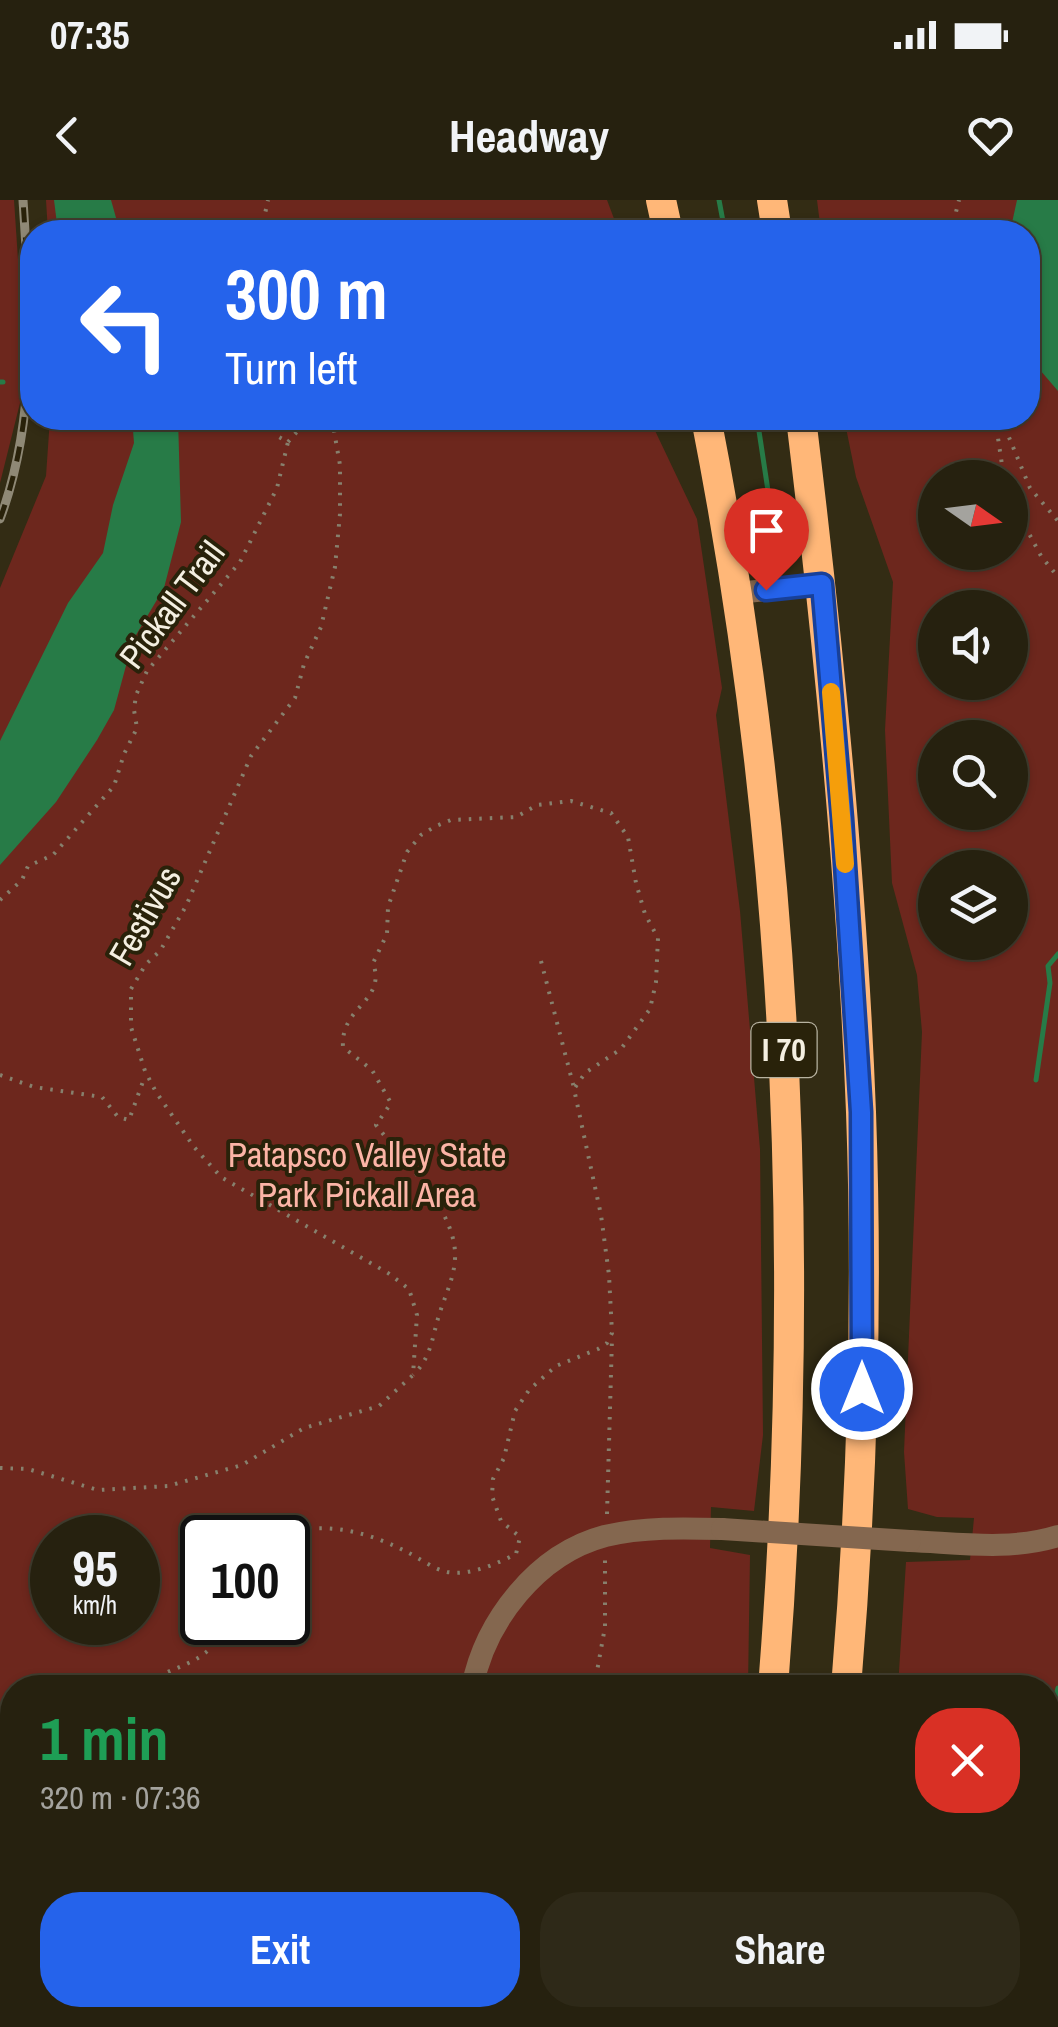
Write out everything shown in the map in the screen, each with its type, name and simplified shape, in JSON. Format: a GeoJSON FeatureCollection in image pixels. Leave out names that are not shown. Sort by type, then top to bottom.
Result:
{"type":"FeatureCollection","features":[{"type":"Feature","properties":{"kind":"highway","name":"I 70"},"geometry":{"type":"LineString","coordinates":[[708,430],[738,593],[767,821],[781,978],[788,1114],[789,1417],[774,1675]]}},
{"type":"Feature","properties":{"kind":"highway","name":"I 70"},"geometry":{"type":"LineString","coordinates":[[803,430],[822,584],[861,1112],[862,1425],[847,1675]]}},
{"type":"Feature","properties":{"kind":"lane"},"geometry":{"type":"LineString","coordinates":[[738,593],[822,584]]}},
{"type":"Feature","properties":{"kind":"lane"},"geometry":{"type":"LineString","coordinates":[[476,1675],[484,1649],[516,1595],[558,1559],[607,1536],[674,1528],[989,1545],[1022,1544],[1058,1536]]}},
{"type":"Feature","properties":{"kind":"path"},"geometry":{"type":"LineString","coordinates":[[276,430],[277,436],[288,442],[298,430]]}},
{"type":"Feature","properties":{"kind":"path","name":"Festivus"},"geometry":{"type":"LineString","coordinates":[[334,430],[340,465],[340,514],[322,627],[304,664],[296,698],[251,756],[186,906],[160,951],[131,989],[131,1027],[145,1071],[194,1146],[221,1176],[388,1272],[409,1289],[416,1315],[413,1376]]}},
{"type":"Feature","properties":{"kind":"path"},"geometry":{"type":"LineString","coordinates":[[999,430],[1002,460]]}},
{"type":"Feature","properties":{"kind":"path"},"geometry":{"type":"LineString","coordinates":[[1003,430],[1030,488],[1058,520]]}},
{"type":"Feature","properties":{"kind":"path","name":"Pickall Trail"},"geometry":{"type":"LineString","coordinates":[[0,900],[22,880],[28,866],[53,855],[114,786],[137,728],[136,695],[147,671],[240,562],[276,488],[288,442]]}},
{"type":"Feature","properties":{"kind":"path"},"geometry":{"type":"LineString","coordinates":[[1028,533],[1040,556],[1058,577]]}},
{"type":"Feature","properties":{"kind":"path"},"geometry":{"type":"LineString","coordinates":[[0,1468],[28,1469],[98,1490],[168,1486],[242,1465],[304,1428],[379,1406],[425,1364],[456,1255],[435,1196],[376,1126],[391,1103],[372,1070],[343,1047],[342,1031],[355,1009],[375,990],[378,976],[372,963],[387,934],[388,907],[407,852],[421,835],[436,826],[451,820],[516,817],[537,805],[571,802],[611,814],[628,837],[645,914],[658,938],[650,1009],[621,1049],[585,1073],[574,1089]]}},
{"type":"Feature","properties":{"kind":"path"},"geometry":{"type":"LineString","coordinates":[[541,961],[595,1177],[609,1275],[612,1333],[605,1626],[596,1675]]}},
{"type":"Feature","properties":{"kind":"path"},"geometry":{"type":"LineString","coordinates":[[0,1075],[34,1087],[102,1097],[118,1117],[130,1120],[145,1071]]}},
{"type":"Feature","properties":{"kind":"path"},"geometry":{"type":"LineString","coordinates":[[310,1527],[361,1534],[446,1572],[482,1568],[516,1554],[520,1536],[501,1521],[492,1496],[492,1479],[504,1458],[515,1411],[529,1390],[556,1366],[598,1349],[612,1333]]}},
{"type":"Feature","properties":{"kind":"path"},"geometry":{"type":"LineString","coordinates":[[158,1675],[210,1650],[212,1645]]}},
{"type":"Feature","properties":{"kind":"green space"},"geometry":{"type":"Polygon","coordinates":[[[0,200],[14,200],[20,289],[20,403],[0,483],[0,200]]]}},
{"type":"Feature","properties":{"kind":"green space"},"geometry":{"type":"Polygon","coordinates":[[[46,200],[607,200],[614,220],[47,220],[46,200]]]}},
{"type":"Feature","properties":{"kind":"green space"},"geometry":{"type":"Polygon","coordinates":[[[817,200],[1058,200],[1058,1675],[899,1675],[906,1562],[970,1560],[974,1518],[937,1517],[908,1509],[904,1452],[922,1032],[917,975],[892,883],[885,730],[893,582],[856,477],[846,430],[1040,430],[1040,220],[820,220],[817,200]]]}},
{"type":"Feature","properties":{"kind":"green space","name":"Patapsco Valley State Park Pickall Area"},"geometry":{"type":"Polygon","coordinates":[[[49,430],[655,430],[697,519],[722,688],[716,715],[740,911],[760,1149],[763,1435],[754,1511],[711,1507],[710,1548],[750,1555],[748,1675],[0,1675],[0,588],[46,476],[49,430]]]}},
{"type":"Feature","properties":{"kind":"shaded area"},"geometry":{"type":"Polygon","coordinates":[[[54,200],[111,200],[117,220],[56,220],[54,200]]]}},
{"type":"Feature","properties":{"kind":"shaded area"},"geometry":{"type":"Polygon","coordinates":[[[1017,200],[1058,200],[1058,391],[1040,370],[1040,220],[1013,220],[1017,200]]]}},
{"type":"Feature","properties":{"kind":"shaded area"},"geometry":{"type":"Polygon","coordinates":[[[133,430],[178,430],[181,522],[164,588],[133,640],[114,710],[97,740],[56,802],[0,865],[0,741],[68,603],[103,553],[113,505],[134,443],[133,430]]]}},
{"type":"Feature","properties":{"kind":"waterway"},"geometry":{"type":"LineString","coordinates":[[719,200],[723,220]]}},
{"type":"Feature","properties":{"kind":"waterway"},"geometry":{"type":"LineString","coordinates":[[759,430],[780,570]]}},
{"type":"Feature","properties":{"kind":"waterway"},"geometry":{"type":"LineString","coordinates":[[1036,1080],[1050,983],[1048,966],[1058,954]]}},
{"type":"Feature","properties":{"kind":"railway"},"geometry":{"type":"LineString","coordinates":[[23,200],[24,220]]}},
{"type":"Feature","properties":{"kind":"railway"},"geometry":{"type":"LineString","coordinates":[[0,519],[22,430]]}},
{"type":"Feature","properties":{"kind":"slow traffic"},"geometry":{"type":"LineString","coordinates":[[831,692],[845,864]]}},
{"type":"Feature","properties":{"kind":"route"},"geometry":{"type":"LineString","coordinates":[[766,590],[822,584],[861,1112],[862,1389]]}}]}
